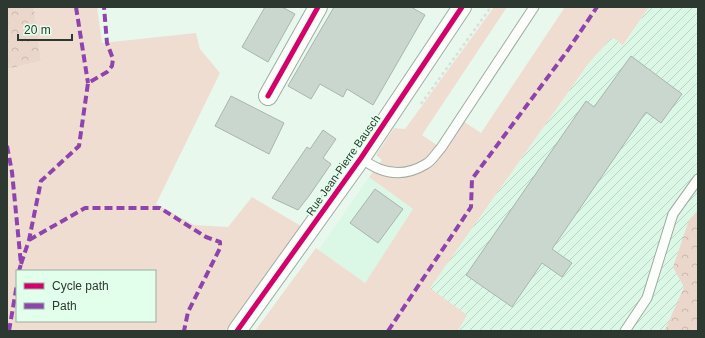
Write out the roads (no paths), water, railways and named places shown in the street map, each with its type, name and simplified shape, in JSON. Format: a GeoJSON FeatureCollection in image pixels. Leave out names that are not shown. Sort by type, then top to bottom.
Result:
{"type":"FeatureCollection","features":[{"type":"Feature","properties":{"kind":"street"},"geometry":{"type":"LineString","coordinates":[[268,96],[318,7]]}},
{"type":"Feature","properties":{"kind":"street","name":"Rue Jean-Pierre Bausch"},"geometry":{"type":"LineString","coordinates":[[237,331],[361,158],[462,7]]}},
{"type":"Feature","properties":{"kind":"lane"},"geometry":{"type":"LineString","coordinates":[[361,158],[386,172],[407,172],[427,164],[441,148],[534,7]]}},
{"type":"Feature","properties":{"kind":"lane"},"geometry":{"type":"LineString","coordinates":[[624,331],[647,298],[673,214],[698,179]]}}]}
